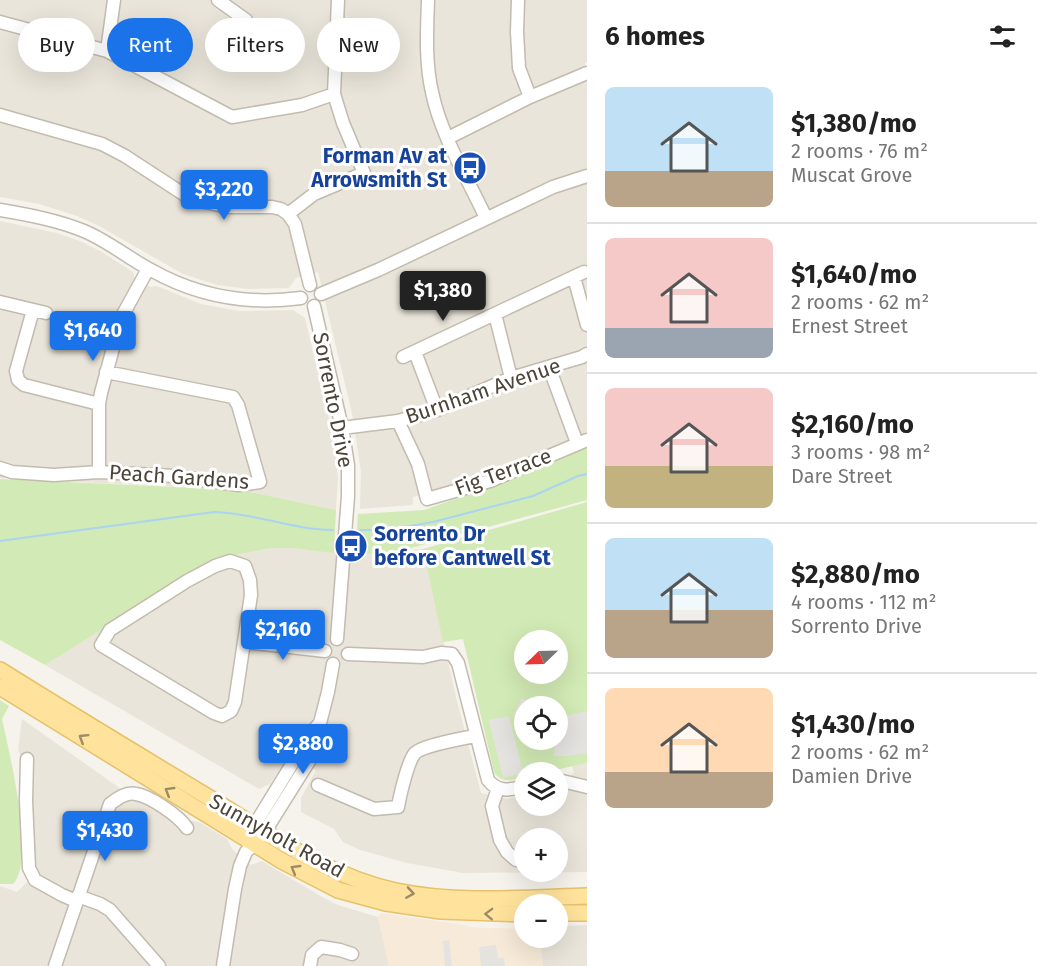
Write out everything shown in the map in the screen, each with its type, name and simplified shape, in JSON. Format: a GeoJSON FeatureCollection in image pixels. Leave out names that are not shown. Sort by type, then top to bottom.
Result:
{"type":"FeatureCollection","features":[{"type":"Feature","properties":{"kind":"main road","name":"Sunnyholt Road"},"geometry":{"type":"LineString","coordinates":[[0,670],[258,834],[319,882],[368,899],[441,911],[514,914]]}},
{"type":"Feature","properties":{"kind":"main road","name":"Sunnyholt Road"},"geometry":{"type":"LineString","coordinates":[[0,687],[258,834],[354,879],[395,891],[430,896],[486,898],[587,896]]}},
{"type":"Feature","properties":{"kind":"main road"},"geometry":{"type":"LineString","coordinates":[[568,913],[587,913]]}},
{"type":"Feature","properties":{"kind":"street"},"geometry":{"type":"LineString","coordinates":[[106,51],[114,0]]}},
{"type":"Feature","properties":{"kind":"street"},"geometry":{"type":"LineString","coordinates":[[218,0],[243,18]]}},
{"type":"Feature","properties":{"kind":"street"},"geometry":{"type":"LineString","coordinates":[[288,214],[315,194],[364,173],[343,123],[334,94],[338,0]]}},
{"type":"Feature","properties":{"kind":"street"},"geometry":{"type":"LineString","coordinates":[[428,0],[429,76],[435,104],[448,138],[486,218]]}},
{"type":"Feature","properties":{"kind":"street"},"geometry":{"type":"LineString","coordinates":[[518,0],[518,60],[530,97]]}},
{"type":"Feature","properties":{"kind":"street"},"geometry":{"type":"LineString","coordinates":[[0,22],[106,51],[232,117],[302,105],[334,94]]}},
{"type":"Feature","properties":{"kind":"street"},"geometry":{"type":"LineString","coordinates":[[448,138],[530,97],[587,73]]}},
{"type":"Feature","properties":{"kind":"street"},"geometry":{"type":"LineString","coordinates":[[0,115],[102,144],[125,156],[191,199],[228,207],[281,209],[295,224],[310,285]]}},
{"type":"Feature","properties":{"kind":"street"},"geometry":{"type":"LineString","coordinates":[[321,294],[378,270],[553,187],[587,176]]}},
{"type":"Feature","properties":{"kind":"street"},"geometry":{"type":"LineString","coordinates":[[0,210],[39,217],[86,232],[108,243],[148,269],[187,287],[220,297],[275,301],[301,298]]}},
{"type":"Feature","properties":{"kind":"street"},"geometry":{"type":"LineString","coordinates":[[99,472],[99,404],[106,372],[124,310],[148,269]]}},
{"type":"Feature","properties":{"kind":"street"},"geometry":{"type":"LineString","coordinates":[[403,357],[579,275],[587,325]]}},
{"type":"Feature","properties":{"kind":"street"},"geometry":{"type":"LineString","coordinates":[[310,285],[319,288],[321,294],[320,301],[314,306],[306,305],[301,298],[303,289],[310,285]]}},
{"type":"Feature","properties":{"kind":"street"},"geometry":{"type":"LineString","coordinates":[[0,302],[46,313]]}},
{"type":"Feature","properties":{"kind":"street","name":"Sorrento Drive"},"geometry":{"type":"LineString","coordinates":[[314,306],[347,457],[348,486],[338,639]]}},
{"type":"Feature","properties":{"kind":"street"},"geometry":{"type":"LineString","coordinates":[[33,310],[16,371],[18,380],[24,385],[99,404]]}},
{"type":"Feature","properties":{"kind":"street"},"geometry":{"type":"LineString","coordinates":[[495,314],[511,378]]}},
{"type":"Feature","properties":{"kind":"street"},"geometry":{"type":"LineString","coordinates":[[415,352],[437,410]]}},
{"type":"Feature","properties":{"kind":"street","name":"Burnham Avenue"},"geometry":{"type":"LineString","coordinates":[[342,428],[398,421],[437,410],[511,378],[587,354]]}},
{"type":"Feature","properties":{"kind":"street"},"geometry":{"type":"LineString","coordinates":[[549,367],[582,442]]}},
{"type":"Feature","properties":{"kind":"street","name":"Peach Gardens"},"geometry":{"type":"LineString","coordinates":[[0,468],[12,472],[54,475],[99,472],[175,476],[239,485],[260,482],[238,405],[233,397],[106,372]]}},
{"type":"Feature","properties":{"kind":"street","name":"Fig Terrace"},"geometry":{"type":"LineString","coordinates":[[398,421],[418,464],[427,499],[490,481],[582,442]]}},
{"type":"Feature","properties":{"kind":"street"},"geometry":{"type":"LineString","coordinates":[[230,561],[245,566],[250,580],[251,595],[245,642],[235,702],[231,711],[222,716],[101,645],[110,630],[201,573],[230,561]]}},
{"type":"Feature","properties":{"kind":"street"},"geometry":{"type":"LineString","coordinates":[[338,639],[347,645],[348,654],[342,662],[333,664],[326,659],[325,651],[329,642],[338,639]]}},
{"type":"Feature","properties":{"kind":"street"},"geometry":{"type":"LineString","coordinates":[[245,642],[325,651]]}},
{"type":"Feature","properties":{"kind":"street"},"geometry":{"type":"LineString","coordinates":[[348,654],[423,657],[439,653],[452,654],[458,663],[486,776],[491,784],[498,788],[514,788]]}},
{"type":"Feature","properties":{"kind":"street"},"geometry":{"type":"LineString","coordinates":[[223,966],[237,879],[246,852],[258,834],[311,733],[320,723],[333,664]]}},
{"type":"Feature","properties":{"kind":"street"},"geometry":{"type":"LineString","coordinates":[[231,711],[239,722]]}},
{"type":"Feature","properties":{"kind":"street"},"geometry":{"type":"LineString","coordinates":[[318,785],[374,809],[398,807],[401,789],[414,753],[423,748],[475,736]]}},
{"type":"Feature","properties":{"kind":"street"},"geometry":{"type":"LineString","coordinates":[[27,759],[29,868],[35,880],[62,895],[100,904],[110,910],[159,966]]}},
{"type":"Feature","properties":{"kind":"street"},"geometry":{"type":"LineString","coordinates":[[568,782],[587,787]]}},
{"type":"Feature","properties":{"kind":"street"},"geometry":{"type":"LineString","coordinates":[[498,788],[492,806],[500,840],[514,858]]}},
{"type":"Feature","properties":{"kind":"street"},"geometry":{"type":"LineString","coordinates":[[55,966],[110,804],[119,797],[136,794],[181,819],[187,828]]}},
{"type":"Feature","properties":{"kind":"street"},"geometry":{"type":"LineString","coordinates":[[310,966],[312,955],[321,947],[352,954]]}},
{"type":"Feature","properties":{"kind":"shaded area"},"geometry":{"type":"Polygon","coordinates":[[[0,0],[587,0],[587,62],[585,63],[587,73],[587,434],[484,477],[413,497],[413,505],[360,509],[361,472],[352,413],[318,272],[296,278],[289,288],[248,289],[217,285],[183,274],[77,216],[39,204],[0,197],[0,0]]]}},
{"type":"Feature","properties":{"kind":"shaded area"},"geometry":{"type":"Polygon","coordinates":[[[0,221],[57,233],[80,241],[133,272],[135,279],[150,287],[157,286],[201,304],[240,311],[293,310],[305,318],[334,440],[338,479],[336,510],[241,490],[0,478],[0,221]]]}},
{"type":"Feature","properties":{"kind":"shaded area"},"geometry":{"type":"Polygon","coordinates":[[[271,548],[355,554],[423,549],[456,697],[481,793],[507,799],[514,797],[514,816],[568,816],[568,779],[574,772],[572,766],[587,763],[587,872],[568,872],[568,828],[514,828],[514,873],[463,873],[407,863],[360,850],[343,842],[334,829],[301,812],[301,798],[316,770],[288,756],[270,784],[259,789],[45,665],[198,570],[226,557],[271,548]]]}},
{"type":"Feature","properties":{"kind":"shaded area"},"geometry":{"type":"Polygon","coordinates":[[[587,711],[587,753],[554,756],[554,750],[568,750],[568,715],[587,711]]]}},
{"type":"Feature","properties":{"kind":"shaded area"},"geometry":{"type":"Polygon","coordinates":[[[509,716],[514,736],[514,750],[517,750],[520,762],[514,762],[514,775],[503,778],[489,720],[509,716]]]}},
{"type":"Feature","properties":{"kind":"shaded area"},"geometry":{"type":"Polygon","coordinates":[[[22,719],[128,794],[181,819],[199,822],[227,839],[233,850],[251,865],[262,861],[338,905],[378,917],[389,966],[0,966],[0,886],[17,892],[28,881],[34,840],[28,773],[18,750],[22,719]]]}},
{"type":"Feature","properties":{"kind":"shaded area"},"geometry":{"type":"Polygon","coordinates":[[[381,913],[469,927],[514,929],[514,948],[540,948],[543,966],[389,966],[378,917],[381,913]]]}},
{"type":"Feature","properties":{"kind":"shaded area"},"geometry":{"type":"Polygon","coordinates":[[[587,925],[587,966],[543,966],[540,948],[568,948],[568,926],[587,925]]]}},
{"type":"Feature","properties":{"kind":"shaded area"},"geometry":{"type":"Polygon","coordinates":[[[449,940],[452,966],[445,966],[443,941],[449,940]]]}},
{"type":"Feature","properties":{"kind":"shaded area"},"geometry":{"type":"Polygon","coordinates":[[[496,945],[498,958],[504,958],[505,966],[481,966],[479,947],[496,945]]]}},
{"type":"Feature","properties":{"kind":"green space"},"geometry":{"type":"Polygon","coordinates":[[[587,448],[587,500],[393,553],[355,554],[358,514],[424,510],[587,448]]]}},
{"type":"Feature","properties":{"kind":"green space"},"geometry":{"type":"Polygon","coordinates":[[[0,479],[241,490],[336,510],[334,553],[271,548],[226,557],[198,570],[45,665],[0,640],[0,479]]]}},
{"type":"Feature","properties":{"kind":"green space"},"geometry":{"type":"Polygon","coordinates":[[[587,502],[587,763],[568,767],[568,762],[514,762],[514,780],[504,780],[497,776],[494,772],[463,639],[443,642],[423,549],[587,502]]]}},
{"type":"Feature","properties":{"kind":"green space"},"geometry":{"type":"Polygon","coordinates":[[[0,700],[9,706],[2,719],[15,779],[21,831],[22,853],[19,872],[13,884],[0,884],[0,700]]]}},
{"type":"Feature","properties":{"kind":"waterway"},"geometry":{"type":"LineString","coordinates":[[360,530],[387,530],[433,522],[533,496],[587,474]]}},
{"type":"Feature","properties":{"kind":"waterway"},"geometry":{"type":"LineString","coordinates":[[0,541],[214,512],[333,530]]}},
{"type":"Feature","properties":{"kind":"place","name":"Forman Av at Arrowsmith St"},"geometry":{"type":"Point","coordinates":[470,168]}},
{"type":"Feature","properties":{"kind":"place","name":"Sorrento Dr before Cantwell St"},"geometry":{"type":"Point","coordinates":[351,546]}}]}
